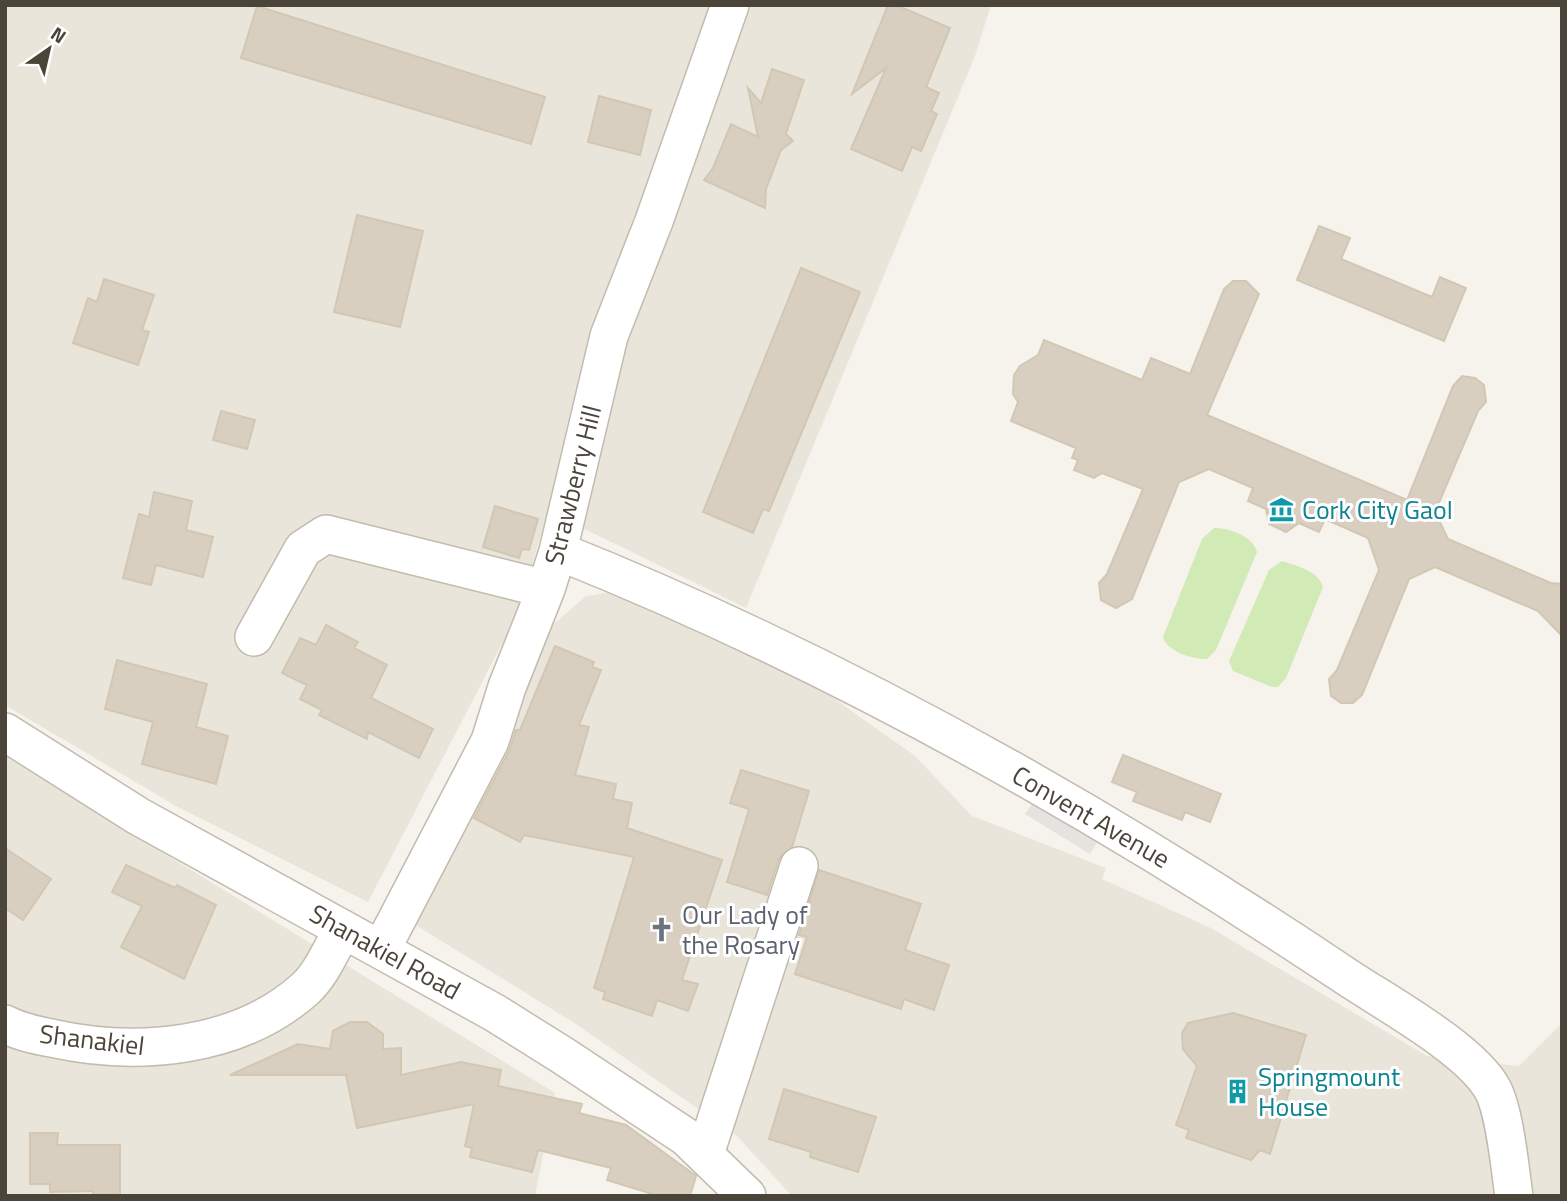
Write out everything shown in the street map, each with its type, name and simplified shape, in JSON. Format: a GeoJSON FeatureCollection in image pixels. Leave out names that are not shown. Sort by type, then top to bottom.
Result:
{"type":"FeatureCollection","features":[{"type":"Feature","properties":{"kind":"street","name":"Strawberry Hill"},"geometry":{"type":"LineString","coordinates":[[382,950],[490,741],[507,687],[546,589],[558,551],[609,336],[654,221],[730,5]]}},
{"type":"Feature","properties":{"kind":"street"},"geometry":{"type":"LineString","coordinates":[[254,637],[303,549],[326,534],[546,589]]}},
{"type":"Feature","properties":{"kind":"street","name":"Convent Avenue"},"geometry":{"type":"LineString","coordinates":[[558,551],[622,576],[820,669],[1054,793],[1237,903],[1435,1035],[1478,1070],[1494,1091],[1514,1196]]}},
{"type":"Feature","properties":{"kind":"street","name":"Shanakiel Road"},"geometry":{"type":"LineString","coordinates":[[5,732],[138,816],[495,1013],[615,1088],[686,1137],[747,1196]]}},
{"type":"Feature","properties":{"kind":"street"},"geometry":{"type":"LineString","coordinates":[[705,1154],[799,866]]}},
{"type":"Feature","properties":{"kind":"street","name":"Shanakiel"},"geometry":{"type":"LineString","coordinates":[[5,1024],[29,1033],[108,1047],[149,1049],[209,1037],[246,1024],[295,996],[318,972],[343,929]]}},
{"type":"Feature","properties":{"kind":"shaded area"},"geometry":{"type":"Polygon","coordinates":[[[5,5],[991,5],[975,56],[746,608],[548,511],[517,615],[368,902],[176,806],[5,705],[5,5]]]}},
{"type":"Feature","properties":{"kind":"shaded area"},"geometry":{"type":"Polygon","coordinates":[[[612,592],[809,681],[914,755],[972,816],[1106,868],[1102,879],[1211,928],[1427,1056],[1519,1066],[1562,1023],[1562,1196],[792,1196],[737,1136],[576,1024],[414,924],[549,628],[586,596],[612,592]]]}},
{"type":"Feature","properties":{"kind":"shaded area"},"geometry":{"type":"Polygon","coordinates":[[[5,756],[555,1093],[535,1196],[5,1196],[5,756]]]}},
{"type":"Feature","properties":{"kind":"shaded area"},"geometry":{"type":"Polygon","coordinates":[[[1036,798],[1100,838],[1090,854],[1025,814],[1036,798]]]}},
{"type":"Feature","properties":{"kind":"green space"},"geometry":{"type":"Polygon","coordinates":[[[1214,528],[1246,537],[1257,552],[1216,650],[1207,659],[1201,659],[1175,651],[1163,637],[1202,539],[1214,528]]]}},
{"type":"Feature","properties":{"kind":"green space"},"geometry":{"type":"Polygon","coordinates":[[[1282,561],[1312,573],[1323,587],[1286,678],[1278,687],[1272,687],[1233,671],[1229,661],[1269,570],[1282,561]]]}},
{"type":"Feature","properties":{"kind":"building"},"geometry":{"type":"Polygon","coordinates":[[[888,5],[896,5],[950,28],[926,87],[939,93],[931,111],[937,114],[921,151],[912,147],[902,171],[851,149],[886,68],[852,94],[888,5]]]}},
{"type":"Feature","properties":{"kind":"building"},"geometry":{"type":"Polygon","coordinates":[[[257,6],[545,97],[531,144],[241,58],[257,6]]]}},
{"type":"Feature","properties":{"kind":"building"},"geometry":{"type":"Polygon","coordinates":[[[772,69],[804,80],[786,134],[793,141],[781,150],[766,189],[765,208],[704,180],[713,168],[731,124],[758,137],[748,88],[761,103],[772,69]]]}},
{"type":"Feature","properties":{"kind":"building"},"geometry":{"type":"Polygon","coordinates":[[[599,96],[651,110],[640,155],[588,142],[599,96]]]}},
{"type":"Feature","properties":{"kind":"building"},"geometry":{"type":"Polygon","coordinates":[[[357,215],[423,231],[400,327],[334,312],[357,215]]]}},
{"type":"Feature","properties":{"kind":"building"},"geometry":{"type":"Polygon","coordinates":[[[1319,226],[1350,238],[1341,259],[1432,297],[1440,277],[1466,288],[1444,341],[1297,280],[1319,226]]]}},
{"type":"Feature","properties":{"kind":"building"},"geometry":{"type":"Polygon","coordinates":[[[801,268],[860,292],[769,511],[763,509],[753,533],[703,512],[801,268]]]}},
{"type":"Feature","properties":{"kind":"building"},"geometry":{"type":"Polygon","coordinates":[[[104,279],[154,295],[142,330],[149,332],[138,365],[73,343],[88,298],[97,302],[104,279]]]}},
{"type":"Feature","properties":{"kind":"building"},"geometry":{"type":"Polygon","coordinates":[[[1233,281],[1246,281],[1259,294],[1207,415],[1407,500],[1453,386],[1462,376],[1475,378],[1484,385],[1486,402],[1478,411],[1435,512],[1448,539],[1551,583],[1562,584],[1562,636],[1538,611],[1435,567],[1409,579],[1362,695],[1353,703],[1341,703],[1331,696],[1329,679],[1337,670],[1379,570],[1368,538],[1325,519],[1319,532],[1299,523],[1286,532],[1269,524],[1266,509],[1248,501],[1253,488],[1209,469],[1179,482],[1132,599],[1116,608],[1101,600],[1099,583],[1107,574],[1143,489],[1102,473],[1094,478],[1074,470],[1078,460],[1072,458],[1076,448],[1011,421],[1018,402],[1013,394],[1014,375],[1020,366],[1038,355],[1044,340],[1142,380],[1151,358],[1190,374],[1224,289],[1233,281]]]}},
{"type":"Feature","properties":{"kind":"building"},"geometry":{"type":"Polygon","coordinates":[[[221,411],[255,420],[247,449],[213,440],[221,411]]]}},
{"type":"Feature","properties":{"kind":"building"},"geometry":{"type":"Polygon","coordinates":[[[154,492],[192,501],[186,530],[213,537],[203,577],[156,565],[151,585],[123,578],[139,514],[149,517],[154,492]]]}},
{"type":"Feature","properties":{"kind":"building"},"geometry":{"type":"Polygon","coordinates":[[[495,506],[538,519],[529,550],[522,549],[519,558],[483,547],[495,506]]]}},
{"type":"Feature","properties":{"kind":"building"},"geometry":{"type":"Polygon","coordinates":[[[326,625],[358,642],[354,648],[387,665],[371,698],[433,729],[419,758],[368,732],[367,739],[319,715],[322,710],[300,699],[307,685],[282,673],[300,638],[316,645],[326,625]]]}},
{"type":"Feature","properties":{"kind":"building"},"geometry":{"type":"Polygon","coordinates":[[[555,646],[594,662],[592,667],[601,670],[579,725],[589,727],[575,775],[616,784],[613,799],[632,803],[627,828],[722,860],[682,980],[698,984],[688,1011],[657,1000],[652,1016],[603,999],[605,992],[594,988],[634,857],[524,835],[520,842],[474,818],[509,751],[516,730],[520,730],[555,646]]]}},
{"type":"Feature","properties":{"kind":"building"},"geometry":{"type":"Polygon","coordinates":[[[117,660],[207,684],[196,727],[228,736],[216,784],[142,764],[153,722],[105,709],[117,660]]]}},
{"type":"Feature","properties":{"kind":"building"},"geometry":{"type":"Polygon","coordinates":[[[1123,755],[1221,794],[1210,822],[1185,812],[1182,820],[1133,801],[1137,792],[1112,782],[1123,755]]]}},
{"type":"Feature","properties":{"kind":"building"},"geometry":{"type":"Polygon","coordinates":[[[741,770],[809,791],[792,847],[779,859],[767,895],[727,882],[749,809],[730,803],[741,770]]]}},
{"type":"Feature","properties":{"kind":"building"},"geometry":{"type":"Polygon","coordinates":[[[5,848],[51,879],[23,920],[5,908],[5,848]]]}},
{"type":"Feature","properties":{"kind":"building"},"geometry":{"type":"Polygon","coordinates":[[[126,865],[175,888],[177,885],[216,905],[184,979],[121,947],[142,906],[112,892],[126,865]]]}},
{"type":"Feature","properties":{"kind":"building"},"geometry":{"type":"Polygon","coordinates":[[[819,870],[921,904],[905,950],[949,965],[934,1010],[904,999],[901,1009],[795,974],[807,937],[799,935],[819,870]]]}},
{"type":"Feature","properties":{"kind":"building","name":"Springmount House"},"geometry":{"type":"Polygon","coordinates":[[[1233,1013],[1306,1035],[1270,1154],[1260,1150],[1251,1160],[1186,1138],[1189,1130],[1176,1125],[1197,1066],[1183,1049],[1182,1033],[1188,1023],[1233,1013]]]}},
{"type":"Feature","properties":{"kind":"building"},"geometry":{"type":"Polygon","coordinates":[[[350,1022],[367,1022],[383,1034],[383,1049],[401,1048],[401,1075],[461,1062],[501,1070],[498,1086],[582,1104],[579,1113],[626,1125],[696,1176],[690,1196],[659,1196],[607,1180],[611,1168],[538,1150],[532,1172],[470,1157],[472,1148],[465,1146],[474,1104],[357,1128],[346,1075],[230,1075],[298,1044],[330,1049],[333,1031],[350,1022]]]}},
{"type":"Feature","properties":{"kind":"building"},"geometry":{"type":"Polygon","coordinates":[[[784,1089],[876,1117],[858,1172],[810,1157],[811,1152],[769,1139],[784,1089]]]}},
{"type":"Feature","properties":{"kind":"building"},"geometry":{"type":"Polygon","coordinates":[[[30,1133],[58,1133],[57,1145],[120,1145],[120,1196],[93,1196],[93,1191],[50,1192],[50,1184],[30,1184],[30,1133]]]}},
{"type":"Feature","properties":{"kind":"place","name":"Cork City Gaol"},"geometry":{"type":"Point","coordinates":[1282,510]}},
{"type":"Feature","properties":{"kind":"place","name":"Our Lady of the Rosary"},"geometry":{"type":"Point","coordinates":[662,930]}},
{"type":"Feature","properties":{"kind":"place","name":"Springmount House"},"geometry":{"type":"Point","coordinates":[1238,1092]}}]}
